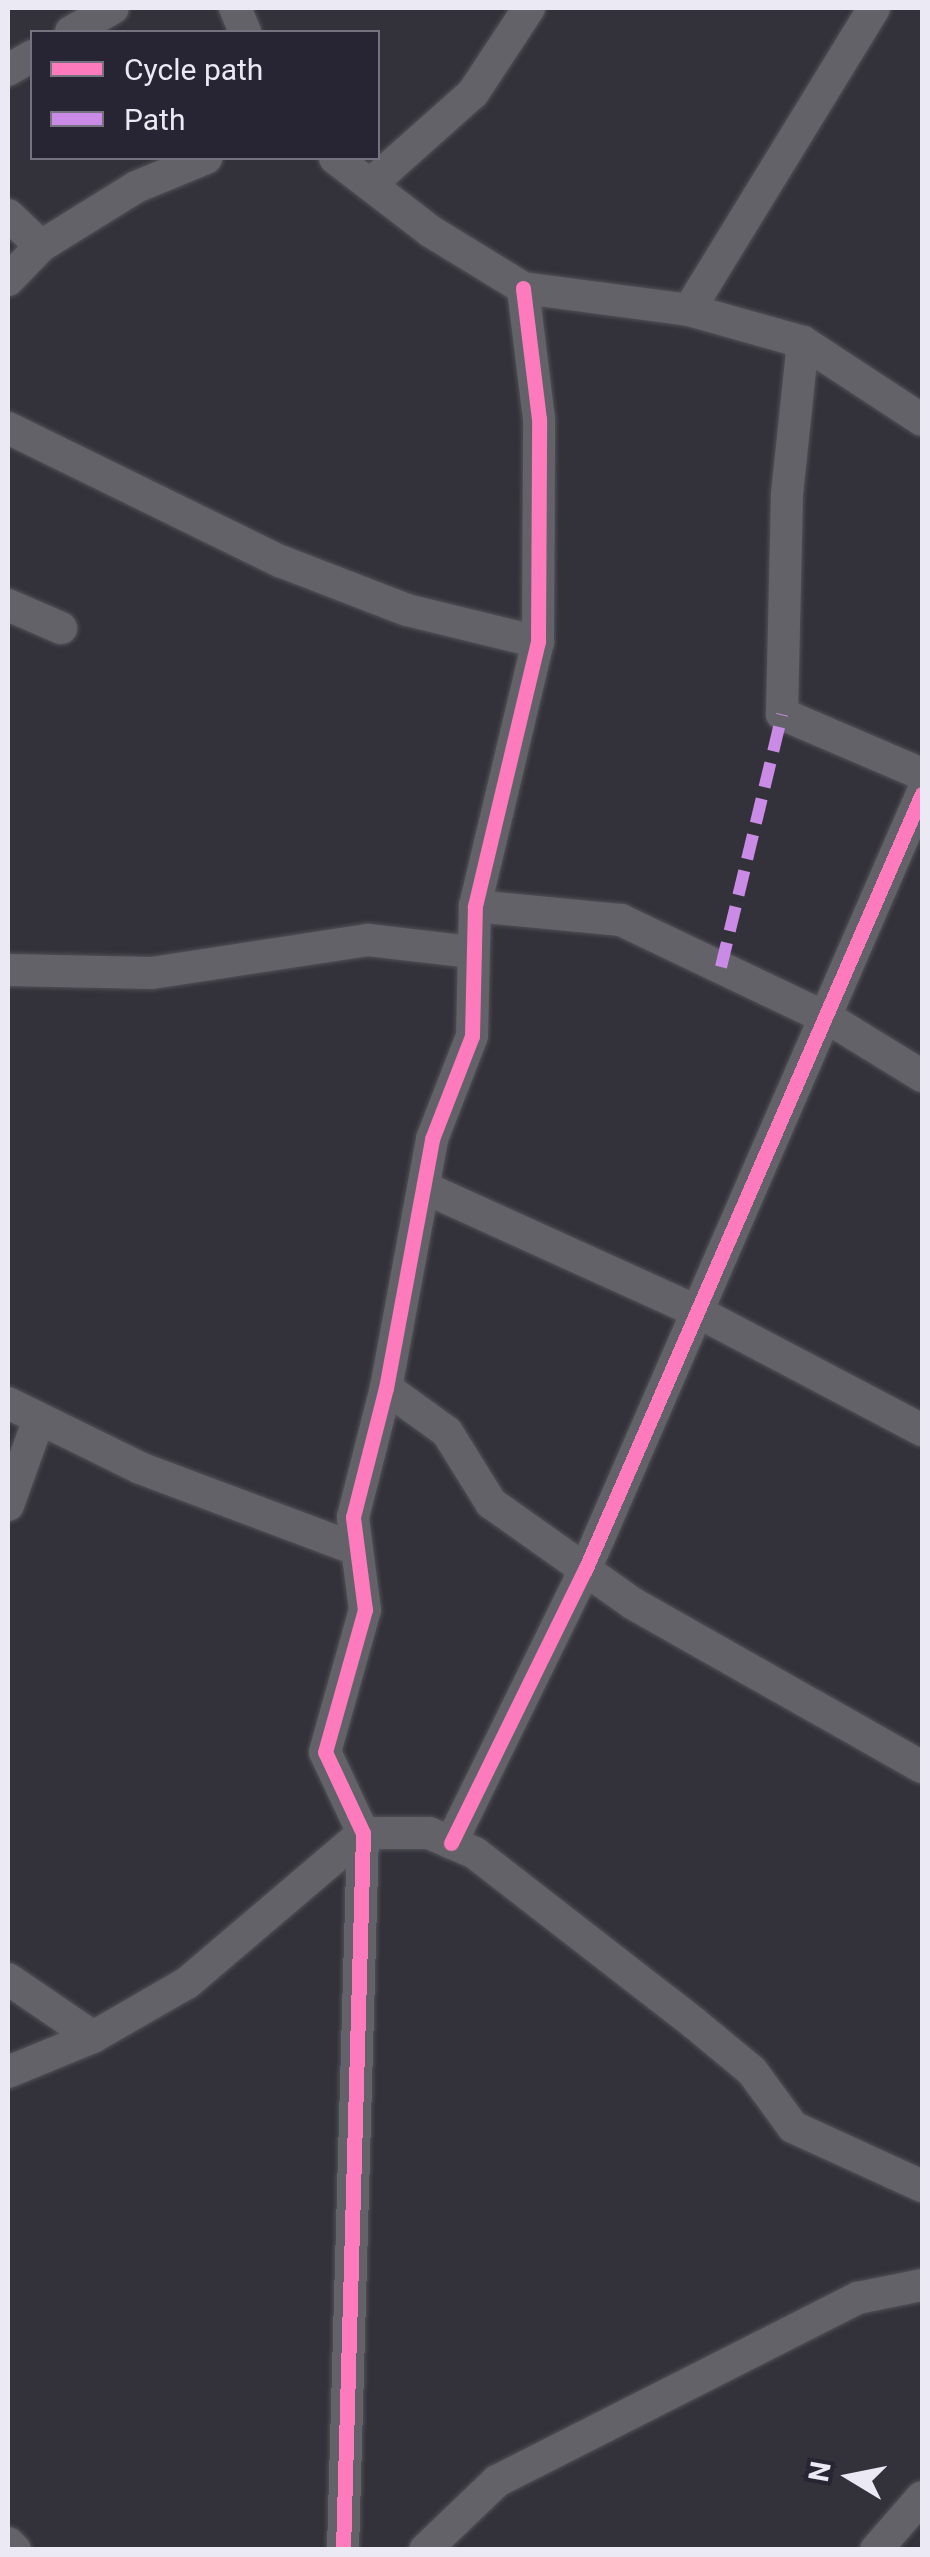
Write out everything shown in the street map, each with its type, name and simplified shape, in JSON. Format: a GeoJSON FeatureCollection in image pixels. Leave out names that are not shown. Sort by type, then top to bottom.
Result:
{"type":"FeatureCollection","features":[{"type":"Feature","properties":{"kind":"street"},"geometry":{"type":"LineString","coordinates":[[74,30],[113,8]]}},
{"type":"Feature","properties":{"kind":"street"},"geometry":{"type":"LineString","coordinates":[[373,182],[474,94],[529,8]]}},
{"type":"Feature","properties":{"kind":"street"},"geometry":{"type":"LineString","coordinates":[[689,310],[874,8]]}},
{"type":"Feature","properties":{"kind":"street"},"geometry":{"type":"LineString","coordinates":[[8,70],[30,57]]}},
{"type":"Feature","properties":{"kind":"street"},"geometry":{"type":"LineString","coordinates":[[8,280],[41,246],[136,187],[201,160]]}},
{"type":"Feature","properties":{"kind":"street"},"geometry":{"type":"LineString","coordinates":[[338,160],[373,182],[430,231],[523,288],[689,310],[803,342],[922,420]]}},
{"type":"Feature","properties":{"kind":"street"},"geometry":{"type":"LineString","coordinates":[[8,215],[41,246]]}},
{"type":"Feature","properties":{"kind":"street"},"geometry":{"type":"LineString","coordinates":[[343,2550],[364,1833],[325,1752],[364,1610],[353,1518],[386,1388],[432,1140],[472,1036],[474,906],[538,642],[539,419],[523,288]]}},
{"type":"Feature","properties":{"kind":"street"},"geometry":{"type":"LineString","coordinates":[[803,342],[784,553],[782,714],[922,774]]}},
{"type":"Feature","properties":{"kind":"street"},"geometry":{"type":"LineString","coordinates":[[8,428],[280,561],[408,610],[538,642]]}},
{"type":"Feature","properties":{"kind":"street"},"geometry":{"type":"LineString","coordinates":[[8,604],[61,628]]}},
{"type":"Feature","properties":{"kind":"street"},"geometry":{"type":"LineString","coordinates":[[451,1843],[585,1570],[831,1020],[922,794]]}},
{"type":"Feature","properties":{"kind":"street"},"geometry":{"type":"LineString","coordinates":[[474,906],[621,920],[831,1020],[922,1076]]}},
{"type":"Feature","properties":{"kind":"street"},"geometry":{"type":"LineString","coordinates":[[8,970],[152,973],[368,940],[472,952]]}},
{"type":"Feature","properties":{"kind":"street"},"geometry":{"type":"LineString","coordinates":[[426,1188],[700,1313],[922,1430]]}},
{"type":"Feature","properties":{"kind":"street"},"geometry":{"type":"LineString","coordinates":[[386,1388],[447,1432],[491,1504],[585,1570],[922,1767]]}},
{"type":"Feature","properties":{"kind":"street"},"geometry":{"type":"LineString","coordinates":[[8,1403],[140,1468],[355,1549]]}},
{"type":"Feature","properties":{"kind":"street"},"geometry":{"type":"LineString","coordinates":[[8,1505],[39,1418]]}},
{"type":"Feature","properties":{"kind":"street"},"geometry":{"type":"LineString","coordinates":[[8,2072],[93,2037],[187,1983],[364,1833],[429,1833],[475,1853],[709,2035],[752,2071],[794,2126],[922,2186]]}},
{"type":"Feature","properties":{"kind":"street"},"geometry":{"type":"LineString","coordinates":[[8,1979],[93,2037]]}},
{"type":"Feature","properties":{"kind":"street"},"geometry":{"type":"LineString","coordinates":[[425,2550],[497,2481],[858,2298],[922,2285]]}},
{"type":"Feature","properties":{"kind":"street"},"geometry":{"type":"LineString","coordinates":[[876,2550],[922,2498]]}},
{"type":"Feature","properties":{"kind":"street"},"geometry":{"type":"LineString","coordinates":[[8,2544],[15,2550]]}},
{"type":"Feature","properties":{"kind":"marked path"},"geometry":{"type":"LineString","coordinates":[[721,967],[782,714]]}},
{"type":"Feature","properties":{"kind":"cycle path"},"geometry":{"type":"LineString","coordinates":[[343,2550],[363,1833],[325,1752],[365,1610],[353,1517],[386,1388],[432,1139],[472,1036],[475,906],[538,642],[539,419],[523,288]]}},
{"type":"Feature","properties":{"kind":"cycle path"},"geometry":{"type":"LineString","coordinates":[[451,1843],[585,1570],[922,794]]}}]}
